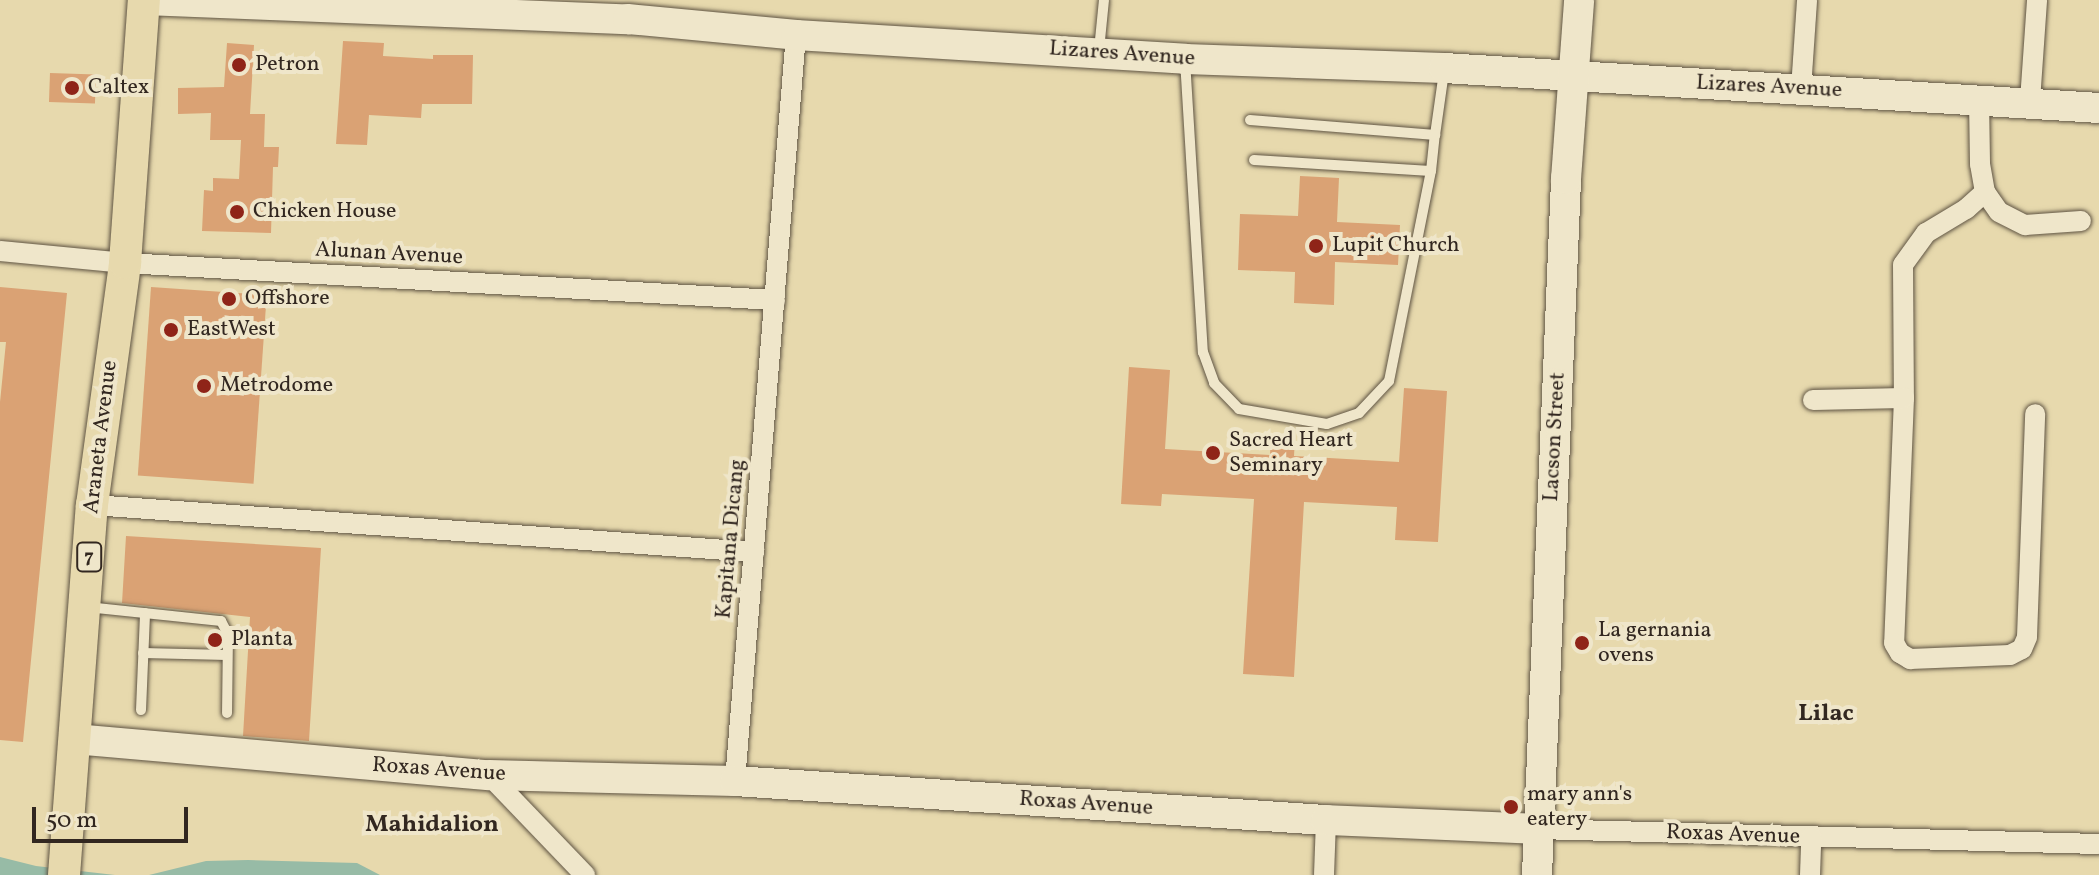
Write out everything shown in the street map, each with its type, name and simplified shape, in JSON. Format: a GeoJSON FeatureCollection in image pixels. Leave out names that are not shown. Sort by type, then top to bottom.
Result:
{"type":"FeatureCollection","features":[{"type":"Feature","properties":{"kind":"main road","name":"Araneta Avenue"},"geometry":{"type":"LineString","coordinates":[[65,864],[92,505],[125,263],[144,0]]}},
{"type":"Feature","properties":{"kind":"street","name":"Lizares Avenue"},"geometry":{"type":"LineString","coordinates":[[144,0],[629,13],[796,35],[1185,59],[1444,68],[2030,101],[2099,108]]}},
{"type":"Feature","properties":{"kind":"street","name":"Lacson Street"},"geometry":{"type":"LineString","coordinates":[[1537,875],[1579,0]]}},
{"type":"Feature","properties":{"kind":"street"},"geometry":{"type":"LineString","coordinates":[[1801,89],[1807,0]]}},
{"type":"Feature","properties":{"kind":"street"},"geometry":{"type":"LineString","coordinates":[[2030,101],[2037,0]]}},
{"type":"Feature","properties":{"kind":"street","name":"Kapitana Dicang"},"geometry":{"type":"LineString","coordinates":[[735,781],[796,35]]}},
{"type":"Feature","properties":{"kind":"street"},"geometry":{"type":"LineString","coordinates":[[1979,99],[1980,164],[1985,192],[1999,212],[2025,225],[2081,221]]}},
{"type":"Feature","properties":{"kind":"street"},"geometry":{"type":"LineString","coordinates":[[1985,192],[1966,209],[1926,233],[1903,265],[1904,398],[1894,643],[1900,653],[1910,659],[2010,655],[2022,649],[2027,637],[2035,414]]}},
{"type":"Feature","properties":{"kind":"street","name":"Alunan Avenue"},"geometry":{"type":"LineString","coordinates":[[0,251],[125,263],[775,300]]}},
{"type":"Feature","properties":{"kind":"street"},"geometry":{"type":"LineString","coordinates":[[1813,400],[1904,398]]}},
{"type":"Feature","properties":{"kind":"street"},"geometry":{"type":"LineString","coordinates":[[92,505],[754,552]]}},
{"type":"Feature","properties":{"kind":"street","name":"Roxas Avenue"},"geometry":{"type":"LineString","coordinates":[[74,739],[489,775],[735,781],[1326,820],[1537,829],[2099,844]]}},
{"type":"Feature","properties":{"kind":"street"},"geometry":{"type":"LineString","coordinates":[[489,775],[585,875]]}},
{"type":"Feature","properties":{"kind":"street"},"geometry":{"type":"LineString","coordinates":[[1324,875],[1326,820]]}},
{"type":"Feature","properties":{"kind":"street"},"geometry":{"type":"LineString","coordinates":[[1810,875],[1811,837]]}},
{"type":"Feature","properties":{"kind":"lane"},"geometry":{"type":"LineString","coordinates":[[1099,52],[1104,0]]}},
{"type":"Feature","properties":{"kind":"lane"},"geometry":{"type":"LineString","coordinates":[[1185,59],[1203,352],[1214,383],[1239,409],[1327,424],[1359,413],[1389,381],[1431,171],[1444,68]]}},
{"type":"Feature","properties":{"kind":"lane"},"geometry":{"type":"LineString","coordinates":[[1250,120],[1435,135]]}},
{"type":"Feature","properties":{"kind":"lane"},"geometry":{"type":"LineString","coordinates":[[1254,160],[1431,171]]}},
{"type":"Feature","properties":{"kind":"lane"},"geometry":{"type":"LineString","coordinates":[[85,607],[221,621],[228,634],[227,713]]}},
{"type":"Feature","properties":{"kind":"lane"},"geometry":{"type":"LineString","coordinates":[[141,710],[145,613]]}},
{"type":"Feature","properties":{"kind":"lane"},"geometry":{"type":"LineString","coordinates":[[143,653],[227,655]]}},
{"type":"Feature","properties":{"kind":"shaded area"},"geometry":{"type":"Polygon","coordinates":[[[0,857],[36,866],[115,875],[0,875],[0,857]]]}},
{"type":"Feature","properties":{"kind":"shaded area"},"geometry":{"type":"Polygon","coordinates":[[[206,861],[357,863],[380,875],[149,875],[206,861]]]}},
{"type":"Feature","properties":{"kind":"building"},"geometry":{"type":"Polygon","coordinates":[[[343,41],[384,43],[383,56],[433,59],[433,55],[473,55],[472,104],[422,104],[421,118],[369,115],[367,145],[336,144],[343,41]]]}},
{"type":"Feature","properties":{"kind":"building"},"geometry":{"type":"Polygon","coordinates":[[[227,43],[254,45],[250,114],[265,114],[264,147],[279,147],[278,167],[273,167],[271,233],[202,231],[204,190],[213,191],[213,178],[239,179],[241,140],[210,140],[211,113],[178,114],[178,88],[224,87],[227,43]]]}},
{"type":"Feature","properties":{"kind":"building","name":"Caltex"},"geometry":{"type":"Polygon","coordinates":[[[50,73],[96,75],[95,104],[49,102],[50,73]]]}},
{"type":"Feature","properties":{"kind":"building"},"geometry":{"type":"Polygon","coordinates":[[[1300,176],[1339,178],[1337,222],[1400,225],[1398,265],[1335,262],[1334,305],[1294,303],[1295,272],[1238,270],[1240,214],[1298,216],[1300,176]]]}},
{"type":"Feature","properties":{"kind":"building"},"geometry":{"type":"Polygon","coordinates":[[[0,287],[67,293],[23,742],[0,740],[0,402],[6,342],[0,342],[0,287]]]}},
{"type":"Feature","properties":{"kind":"building","name":"Metrodome"},"geometry":{"type":"Polygon","coordinates":[[[151,287],[267,295],[254,484],[138,476],[151,287]]]}},
{"type":"Feature","properties":{"kind":"building"},"geometry":{"type":"Polygon","coordinates":[[[1129,367],[1170,370],[1165,449],[1270,455],[1271,436],[1295,438],[1294,456],[1399,462],[1404,388],[1447,391],[1438,542],[1395,540],[1397,507],[1304,502],[1294,677],[1243,674],[1254,499],[1162,494],[1161,506],[1121,504],[1129,367]]]}},
{"type":"Feature","properties":{"kind":"building"},"geometry":{"type":"Polygon","coordinates":[[[126,536],[321,548],[309,741],[243,736],[250,617],[122,603],[126,536]]]}},
{"type":"Feature","properties":{"kind":"place","name":"Petron"},"geometry":{"type":"Point","coordinates":[239,65]}},
{"type":"Feature","properties":{"kind":"place","name":"Caltex"},"geometry":{"type":"Point","coordinates":[72,88]}},
{"type":"Feature","properties":{"kind":"place","name":"Chicken House"},"geometry":{"type":"Point","coordinates":[237,212]}},
{"type":"Feature","properties":{"kind":"place","name":"Lupit Church"},"geometry":{"type":"Point","coordinates":[1316,246]}},
{"type":"Feature","properties":{"kind":"place","name":"Offshore"},"geometry":{"type":"Point","coordinates":[229,299]}},
{"type":"Feature","properties":{"kind":"place","name":"EastWest"},"geometry":{"type":"Point","coordinates":[171,330]}},
{"type":"Feature","properties":{"kind":"place","name":"Metrodome"},"geometry":{"type":"Point","coordinates":[204,386]}},
{"type":"Feature","properties":{"kind":"place","name":"Sacred Heart Seminary"},"geometry":{"type":"Point","coordinates":[1213,453]}},
{"type":"Feature","properties":{"kind":"place","name":"Planta"},"geometry":{"type":"Point","coordinates":[215,640]}},
{"type":"Feature","properties":{"kind":"place","name":"La gernania ovens"},"geometry":{"type":"Point","coordinates":[1582,643]}},
{"type":"Feature","properties":{"kind":"place","name":"mary ann's eatery"},"geometry":{"type":"Point","coordinates":[1511,807]}},
{"type":"Feature","properties":{"kind":"district","name":"Lilac"},"geometry":{"type":"Point","coordinates":[1826,715]}},
{"type":"Feature","properties":{"kind":"district","name":"Mahidalion"},"geometry":{"type":"Point","coordinates":[432,826]}}]}
